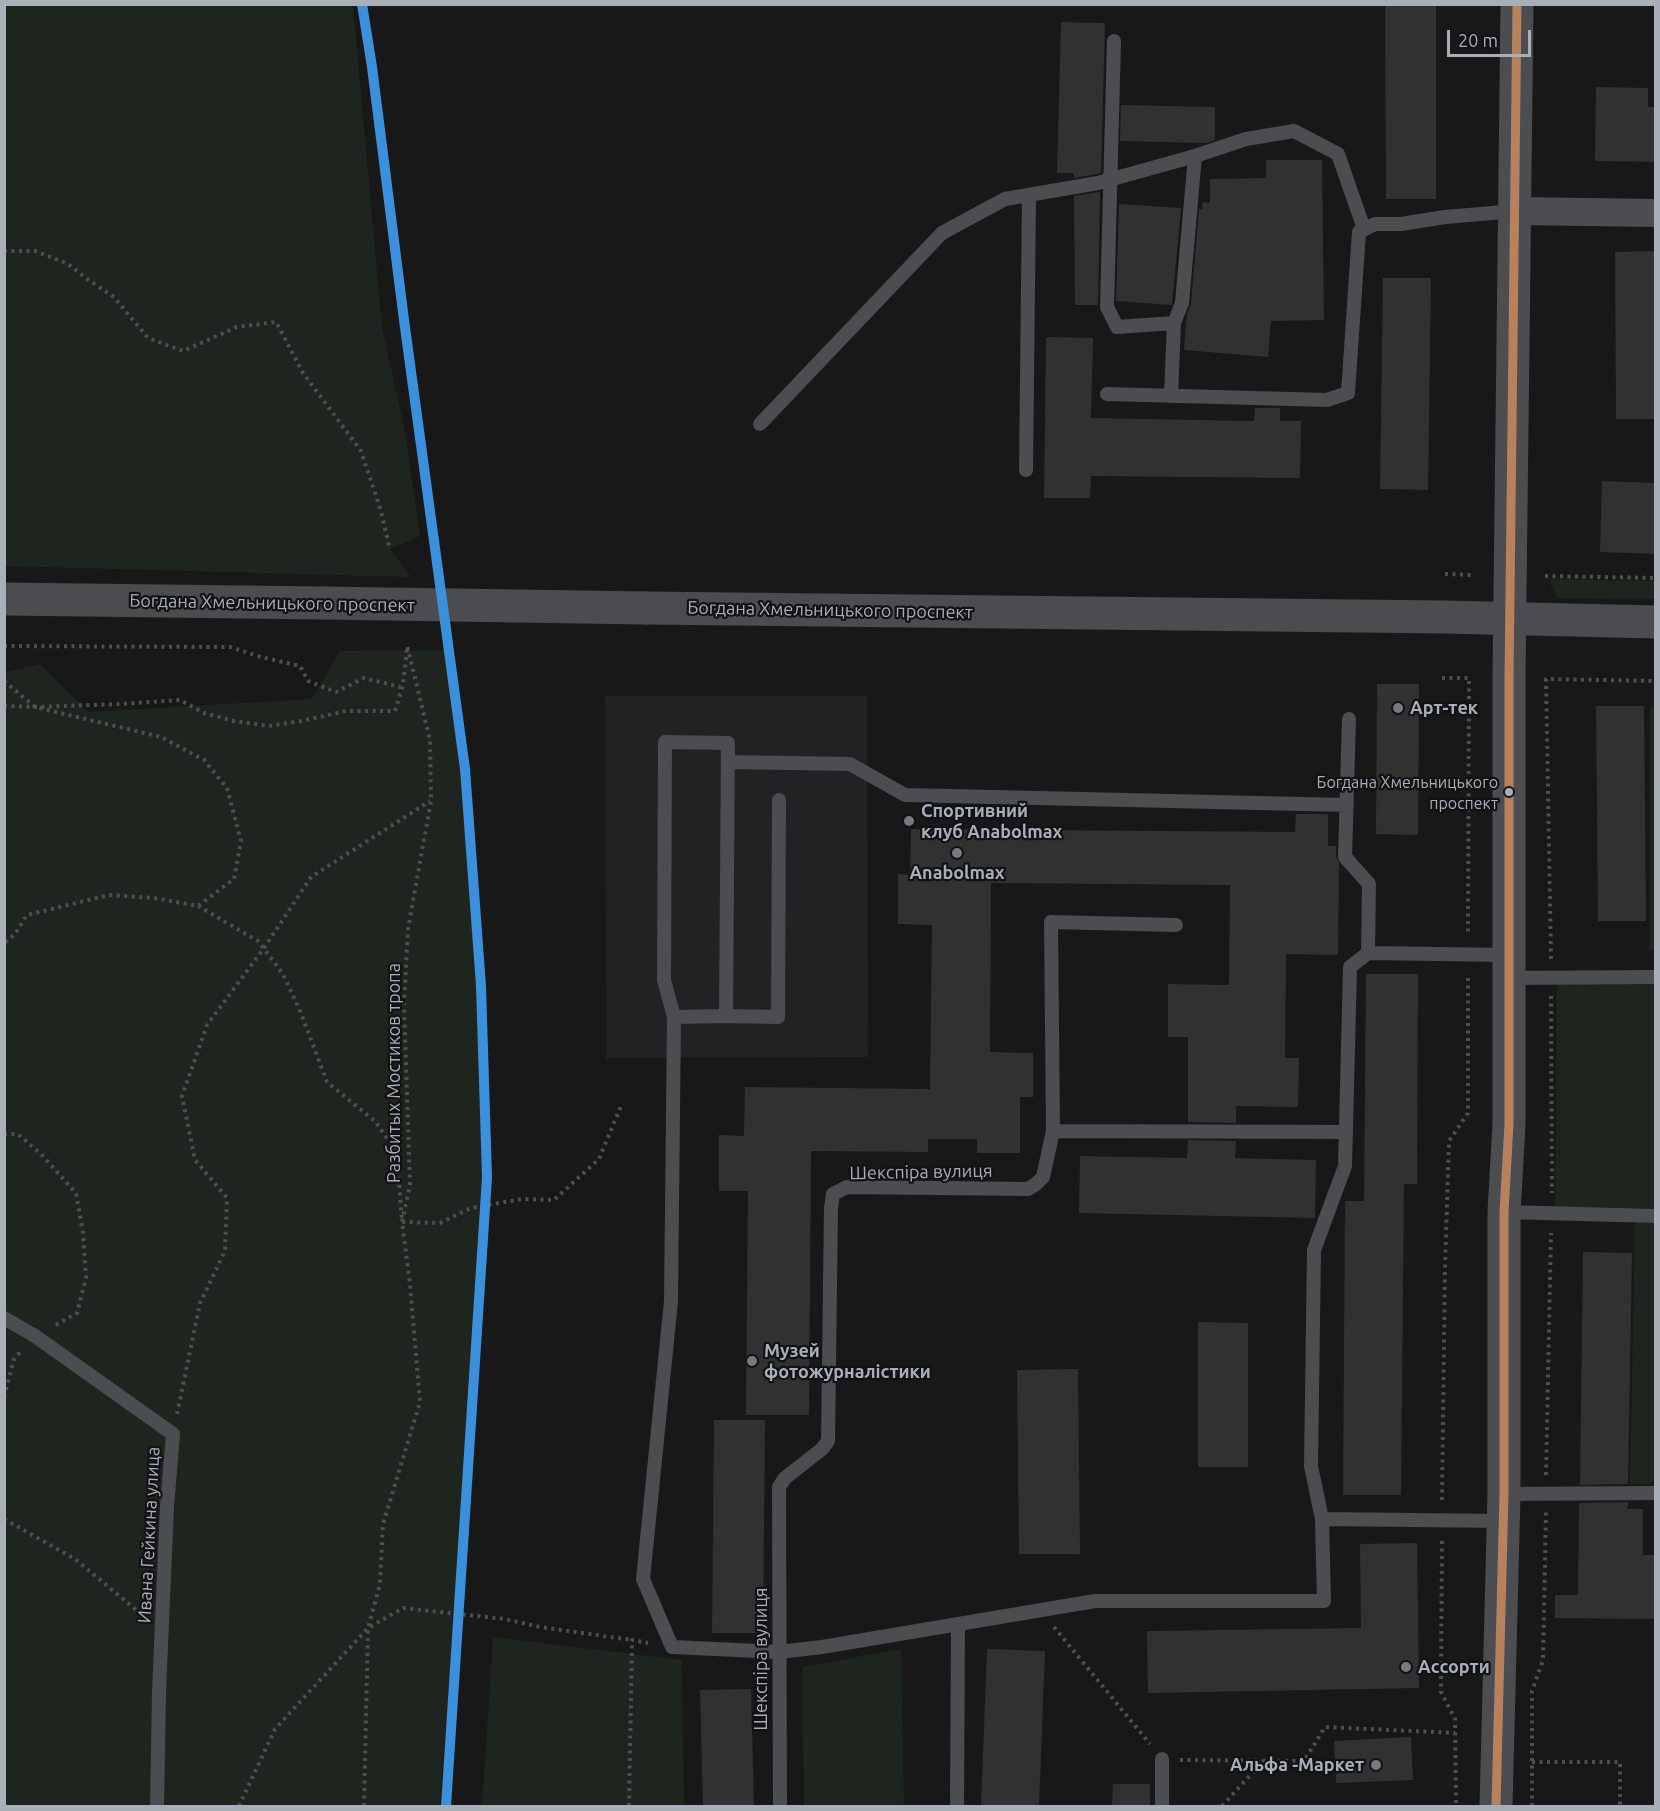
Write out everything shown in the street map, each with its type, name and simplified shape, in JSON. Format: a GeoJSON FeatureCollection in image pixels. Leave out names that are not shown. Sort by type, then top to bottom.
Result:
{"type":"FeatureCollection","features":[{"type":"Feature","properties":{"kind":"main road","name":"Богдана Хмельницького проспект"},"geometry":{"type":"LineString","coordinates":[[4,600],[1656,622]]}},
{"type":"Feature","properties":{"kind":"street"},"geometry":{"type":"LineString","coordinates":[[1496,1806],[1503,1508],[1504,1212],[1509,1124],[1510,619],[1517,4]]}},
{"type":"Feature","properties":{"kind":"street"},"geometry":{"type":"LineString","coordinates":[[1516,211],[1656,213]]}},
{"type":"Feature","properties":{"kind":"lane"},"geometry":{"type":"LineString","coordinates":[[1114,41],[1107,307],[1117,327],[1174,323]]}},
{"type":"Feature","properties":{"kind":"lane"},"geometry":{"type":"LineString","coordinates":[[760,424],[942,233],[1005,199],[1111,180],[1246,139],[1294,131],[1338,154],[1364,229]]}},
{"type":"Feature","properties":{"kind":"lane"},"geometry":{"type":"LineString","coordinates":[[1171,396],[1174,323],[1182,303],[1196,156]]}},
{"type":"Feature","properties":{"kind":"lane"},"geometry":{"type":"LineString","coordinates":[[1026,470],[1029,195]]}},
{"type":"Feature","properties":{"kind":"lane"},"geometry":{"type":"LineString","coordinates":[[1107,394],[1326,400],[1348,393],[1359,232],[1375,224],[1401,224],[1445,217],[1516,211]]}},
{"type":"Feature","properties":{"kind":"lane"},"geometry":{"type":"LineString","coordinates":[[1349,719],[1345,858],[1369,884],[1368,953]]}},
{"type":"Feature","properties":{"kind":"lane"},"geometry":{"type":"LineString","coordinates":[[726,1016],[728,743],[665,742],[664,980],[674,1017],[671,1301],[643,1579],[672,1647],[779,1652],[822,1647],[1095,1601],[1324,1601],[1322,1519],[1311,1466],[1314,1250],[1345,1166],[1350,967],[1368,953],[1468,954],[1551,978],[1656,977]]}},
{"type":"Feature","properties":{"kind":"lane"},"geometry":{"type":"LineString","coordinates":[[728,762],[850,764],[905,795],[1347,805]]}},
{"type":"Feature","properties":{"kind":"lane"},"geometry":{"type":"LineString","coordinates":[[674,1017],[778,1017],[779,800]]}},
{"type":"Feature","properties":{"kind":"lane","name":"Шекспіра вулиця"},"geometry":{"type":"LineString","coordinates":[[780,1806],[779,1487],[784,1478],[822,1449],[828,1441],[833,1194],[847,1188],[1028,1189],[1043,1177],[1053,1131],[1051,922],[1176,925]]}},
{"type":"Feature","properties":{"kind":"lane"},"geometry":{"type":"LineString","coordinates":[[1053,1131],[1346,1132]]}},
{"type":"Feature","properties":{"kind":"lane"},"geometry":{"type":"LineString","coordinates":[[1504,1212],[1656,1216]]}},
{"type":"Feature","properties":{"kind":"lane","name":"Ивана Гейкина улица"},"geometry":{"type":"LineString","coordinates":[[4,1318],[35,1336],[173,1434],[161,1634],[157,1806]]}},
{"type":"Feature","properties":{"kind":"lane"},"geometry":{"type":"LineString","coordinates":[[1322,1519],[1442,1520],[1503,1508],[1546,1494],[1656,1493]]}},
{"type":"Feature","properties":{"kind":"lane"},"geometry":{"type":"LineString","coordinates":[[957,1806],[958,1624]]}},
{"type":"Feature","properties":{"kind":"lane"},"geometry":{"type":"LineString","coordinates":[[1162,1759],[1162,1806]]}},
{"type":"Feature","properties":{"kind":"path"},"geometry":{"type":"LineString","coordinates":[[4,250],[35,251],[68,264],[114,297],[148,338],[183,351],[237,327],[276,322],[303,373],[361,451],[380,508],[390,549]]}},
{"type":"Feature","properties":{"kind":"path"},"geometry":{"type":"LineString","coordinates":[[1445,574],[1474,575]]}},
{"type":"Feature","properties":{"kind":"path"},"geometry":{"type":"LineString","coordinates":[[1545,576],[1656,578]]}},
{"type":"Feature","properties":{"kind":"path"},"geometry":{"type":"LineString","coordinates":[[4,706],[35,707],[180,700],[204,714],[269,726],[346,711],[395,711],[403,684],[407,645],[430,740],[431,801],[310,877],[264,948],[207,1025],[182,1096],[195,1160],[227,1198],[225,1251],[200,1303],[173,1434]]}},
{"type":"Feature","properties":{"kind":"path"},"geometry":{"type":"LineString","coordinates":[[4,646],[230,647],[300,666],[308,681],[336,692],[364,678],[400,687],[403,684]]}},
{"type":"Feature","properties":{"kind":"path"},"geometry":{"type":"LineString","coordinates":[[1442,678],[1469,678],[1468,1113],[1449,1141],[1442,1520],[1441,1692],[1455,1719],[1456,1806]]}},
{"type":"Feature","properties":{"kind":"path"},"geometry":{"type":"LineString","coordinates":[[1532,1806],[1532,1690],[1543,1660],[1553,1143],[1546,679],[1656,681]]}},
{"type":"Feature","properties":{"kind":"path"},"geometry":{"type":"LineString","coordinates":[[4,681],[35,707],[162,737],[204,760],[227,788],[241,842],[234,879],[198,906]]}},
{"type":"Feature","properties":{"kind":"path","name":"Разбитых Мостиков тропа"},"geometry":{"type":"LineString","coordinates":[[364,1806],[368,1628],[380,1584],[383,1524],[420,1402],[402,1222],[410,1185],[404,1005],[408,929],[431,801]]}},
{"type":"Feature","properties":{"kind":"path"},"geometry":{"type":"LineString","coordinates":[[4,943],[15,934],[27,915],[108,895],[154,898],[198,906],[258,941],[283,974],[301,1012],[327,1082],[376,1122],[397,1154],[402,1222],[440,1223],[471,1208],[522,1198],[554,1200],[599,1159],[621,1106]]}},
{"type":"Feature","properties":{"kind":"path"},"geometry":{"type":"LineString","coordinates":[[4,1134],[18,1134],[41,1154],[76,1193],[83,1233],[86,1278],[77,1313],[35,1336],[14,1359],[4,1397]]}},
{"type":"Feature","properties":{"kind":"path"},"geometry":{"type":"LineString","coordinates":[[4,1519],[75,1559],[126,1600],[161,1634]]}},
{"type":"Feature","properties":{"kind":"path"},"geometry":{"type":"LineString","coordinates":[[238,1806],[275,1729],[368,1628],[403,1608],[505,1619],[540,1627],[672,1647]]}},
{"type":"Feature","properties":{"kind":"path"},"geometry":{"type":"LineString","coordinates":[[1040,1610],[1162,1759],[1304,1761],[1326,1727],[1455,1733]]}},
{"type":"Feature","properties":{"kind":"path"},"geometry":{"type":"LineString","coordinates":[[629,1806],[632,1641]]}},
{"type":"Feature","properties":{"kind":"path"},"geometry":{"type":"LineString","coordinates":[[1222,1806],[1264,1761]]}},
{"type":"Feature","properties":{"kind":"path"},"geometry":{"type":"LineString","coordinates":[[1532,1762],[1620,1762],[1620,1806]]}},
{"type":"Feature","properties":{"kind":"shaded area"},"geometry":{"type":"Polygon","coordinates":[[[5,4],[353,5],[382,327],[405,432],[420,536],[390,549],[411,577],[5,566],[5,4]]]}},
{"type":"Feature","properties":{"kind":"shaded area"},"geometry":{"type":"Polygon","coordinates":[[[1551,579],[1655,581],[1655,599],[1557,598],[1551,586],[1551,579]]]}},
{"type":"Feature","properties":{"kind":"shaded area"},"geometry":{"type":"Polygon","coordinates":[[[449,650],[472,905],[486,1176],[440,1806],[5,1806],[4,671],[40,664],[88,712],[312,699],[340,651],[449,650]]]}},
{"type":"Feature","properties":{"kind":"shaded area"},"geometry":{"type":"Polygon","coordinates":[[[605,696],[867,696],[868,1057],[606,1058],[605,696]]]}},
{"type":"Feature","properties":{"kind":"shaded area"},"geometry":{"type":"Polygon","coordinates":[[[1650,707],[1656,707],[1655,949],[1649,949],[1650,707]]]}},
{"type":"Feature","properties":{"kind":"shaded area"},"geometry":{"type":"Polygon","coordinates":[[[1557,983],[1655,984],[1655,1208],[1555,1207],[1557,983]]]}},
{"type":"Feature","properties":{"kind":"shaded area"},"geometry":{"type":"Polygon","coordinates":[[[1635,1223],[1655,1223],[1656,1476],[1650,1484],[1630,1484],[1635,1223]]]}},
{"type":"Feature","properties":{"kind":"shaded area"},"geometry":{"type":"Polygon","coordinates":[[[493,1637],[682,1660],[684,1806],[482,1806],[493,1637]]]}},
{"type":"Feature","properties":{"kind":"shaded area"},"geometry":{"type":"Polygon","coordinates":[[[901,1649],[904,1806],[804,1806],[802,1667],[901,1649]]]}},
{"type":"Feature","properties":{"kind":"building"},"geometry":{"type":"Polygon","coordinates":[[[1385,4],[1436,4],[1436,199],[1386,199],[1385,4]]]}},
{"type":"Feature","properties":{"kind":"building"},"geometry":{"type":"Polygon","coordinates":[[[1061,22],[1105,23],[1101,173],[1074,178],[1074,173],[1057,173],[1061,22]]]}},
{"type":"Feature","properties":{"kind":"building"},"geometry":{"type":"Polygon","coordinates":[[[1596,87],[1648,88],[1648,107],[1656,107],[1656,162],[1595,161],[1596,87]]]}},
{"type":"Feature","properties":{"kind":"building"},"geometry":{"type":"Polygon","coordinates":[[[1121,105],[1215,107],[1215,140],[1206,143],[1120,141],[1121,105]]]}},
{"type":"Feature","properties":{"kind":"building"},"geometry":{"type":"Polygon","coordinates":[[[1266,160],[1322,160],[1324,320],[1271,321],[1268,357],[1184,350],[1187,314],[1191,304],[1199,209],[1202,209],[1203,202],[1210,203],[1210,179],[1266,178],[1266,160]]]}},
{"type":"Feature","properties":{"kind":"building"},"geometry":{"type":"Polygon","coordinates":[[[1100,192],[1098,305],[1075,305],[1074,196],[1100,192]]]}},
{"type":"Feature","properties":{"kind":"building"},"geometry":{"type":"Polygon","coordinates":[[[1119,204],[1181,208],[1172,305],[1116,301],[1119,204]]]}},
{"type":"Feature","properties":{"kind":"building"},"geometry":{"type":"Polygon","coordinates":[[[1656,251],[1656,419],[1616,419],[1615,252],[1656,251]]]}},
{"type":"Feature","properties":{"kind":"building"},"geometry":{"type":"Polygon","coordinates":[[[1383,278],[1431,278],[1428,490],[1380,489],[1383,278]]]}},
{"type":"Feature","properties":{"kind":"building"},"geometry":{"type":"Polygon","coordinates":[[[1046,337],[1093,338],[1091,418],[1254,421],[1255,408],[1280,408],[1280,421],[1301,421],[1300,478],[1091,476],[1090,498],[1044,498],[1046,337]]]}},
{"type":"Feature","properties":{"kind":"building"},"geometry":{"type":"Polygon","coordinates":[[[1602,481],[1654,483],[1656,554],[1600,552],[1602,481]]]}},
{"type":"Feature","properties":{"kind":"building"},"geometry":{"type":"Polygon","coordinates":[[[1377,684],[1419,684],[1418,835],[1376,834],[1377,684]]]}},
{"type":"Feature","properties":{"kind":"building"},"geometry":{"type":"Polygon","coordinates":[[[1596,706],[1644,706],[1646,921],[1598,921],[1596,706]]]}},
{"type":"Feature","properties":{"kind":"building"},"geometry":{"type":"Polygon","coordinates":[[[1296,814],[1328,814],[1328,846],[1336,846],[1336,857],[1339,863],[1338,955],[1286,954],[1285,1058],[1299,1058],[1298,1107],[1236,1106],[1236,1123],[1188,1122],[1188,1037],[1168,1037],[1168,984],[1229,985],[1230,885],[991,883],[990,1052],[1033,1053],[1033,1097],[1020,1097],[1020,1153],[977,1153],[977,1139],[928,1139],[928,1152],[811,1151],[809,1415],[746,1415],[748,1191],[719,1191],[719,1135],[744,1136],[745,1087],[930,1089],[932,925],[898,924],[898,874],[910,875],[911,829],[1295,832],[1296,814]]]}},
{"type":"Feature","properties":{"kind":"building"},"geometry":{"type":"Polygon","coordinates":[[[1366,974],[1418,974],[1417,1184],[1404,1184],[1401,1495],[1343,1495],[1345,1201],[1364,1201],[1366,974]]]}},
{"type":"Feature","properties":{"kind":"building"},"geometry":{"type":"Polygon","coordinates":[[[1188,1140],[1236,1141],[1235,1158],[1316,1160],[1315,1218],[1079,1213],[1080,1156],[1187,1158],[1188,1140]]]}},
{"type":"Feature","properties":{"kind":"building"},"geometry":{"type":"Polygon","coordinates":[[[1583,1252],[1632,1253],[1628,1484],[1580,1485],[1583,1252]]]}},
{"type":"Feature","properties":{"kind":"building"},"geometry":{"type":"Polygon","coordinates":[[[1198,1322],[1248,1323],[1248,1467],[1198,1467],[1198,1322]]]}},
{"type":"Feature","properties":{"kind":"building"},"geometry":{"type":"Polygon","coordinates":[[[1078,1369],[1080,1554],[1019,1554],[1017,1370],[1078,1369]]]}},
{"type":"Feature","properties":{"kind":"building"},"geometry":{"type":"Polygon","coordinates":[[[714,1420],[765,1420],[763,1633],[712,1633],[714,1420]]]}},
{"type":"Feature","properties":{"kind":"building"},"geometry":{"type":"Polygon","coordinates":[[[1628,1502],[1627,1509],[1643,1509],[1643,1555],[1656,1555],[1656,1619],[1555,1618],[1555,1595],[1578,1595],[1579,1503],[1628,1502]]]}},
{"type":"Feature","properties":{"kind":"building"},"geometry":{"type":"Polygon","coordinates":[[[1417,1543],[1419,1688],[1148,1693],[1147,1631],[1361,1628],[1360,1544],[1417,1543]]]}},
{"type":"Feature","properties":{"kind":"building"},"geometry":{"type":"Polygon","coordinates":[[[987,1649],[1045,1651],[1039,1806],[981,1806],[987,1649]]]}},
{"type":"Feature","properties":{"kind":"building"},"geometry":{"type":"Polygon","coordinates":[[[751,1689],[754,1806],[703,1806],[700,1690],[751,1689]]]}},
{"type":"Feature","properties":{"kind":"building"},"geometry":{"type":"Polygon","coordinates":[[[1411,1737],[1413,1780],[1336,1783],[1334,1741],[1411,1737]]]}},
{"type":"Feature","properties":{"kind":"building"},"geometry":{"type":"Polygon","coordinates":[[[1113,1784],[1150,1784],[1150,1806],[1112,1806],[1113,1784]]]}},
{"type":"Feature","properties":{"kind":"transit line"},"geometry":{"type":"LineString","coordinates":[[362,4],[465,769],[481,986],[487,1177],[446,1806]]}},
{"type":"Feature","properties":{"kind":"transit line"},"geometry":{"type":"LineString","coordinates":[[1496,1806],[1504,1494],[1504,1212],[1509,1124],[1509,679],[1517,4]]}},
{"type":"Feature","properties":{"kind":"place","name":"Арт-тек"},"geometry":{"type":"Point","coordinates":[1398,708]}},
{"type":"Feature","properties":{"kind":"place","name":"Богдана Хмельницького проспект"},"geometry":{"type":"Point","coordinates":[1509,792]}},
{"type":"Feature","properties":{"kind":"place","name":"Спортивний клуб Anabolmax"},"geometry":{"type":"Point","coordinates":[909,821]}},
{"type":"Feature","properties":{"kind":"place","name":"Anabolmax"},"geometry":{"type":"Point","coordinates":[957,853]}},
{"type":"Feature","properties":{"kind":"place","name":"Музей фотожурналістики"},"geometry":{"type":"Point","coordinates":[752,1361]}},
{"type":"Feature","properties":{"kind":"place","name":"Ассорти"},"geometry":{"type":"Point","coordinates":[1406,1667]}},
{"type":"Feature","properties":{"kind":"place","name":"Альфа -Маркет"},"geometry":{"type":"Point","coordinates":[1376,1765]}}]}
